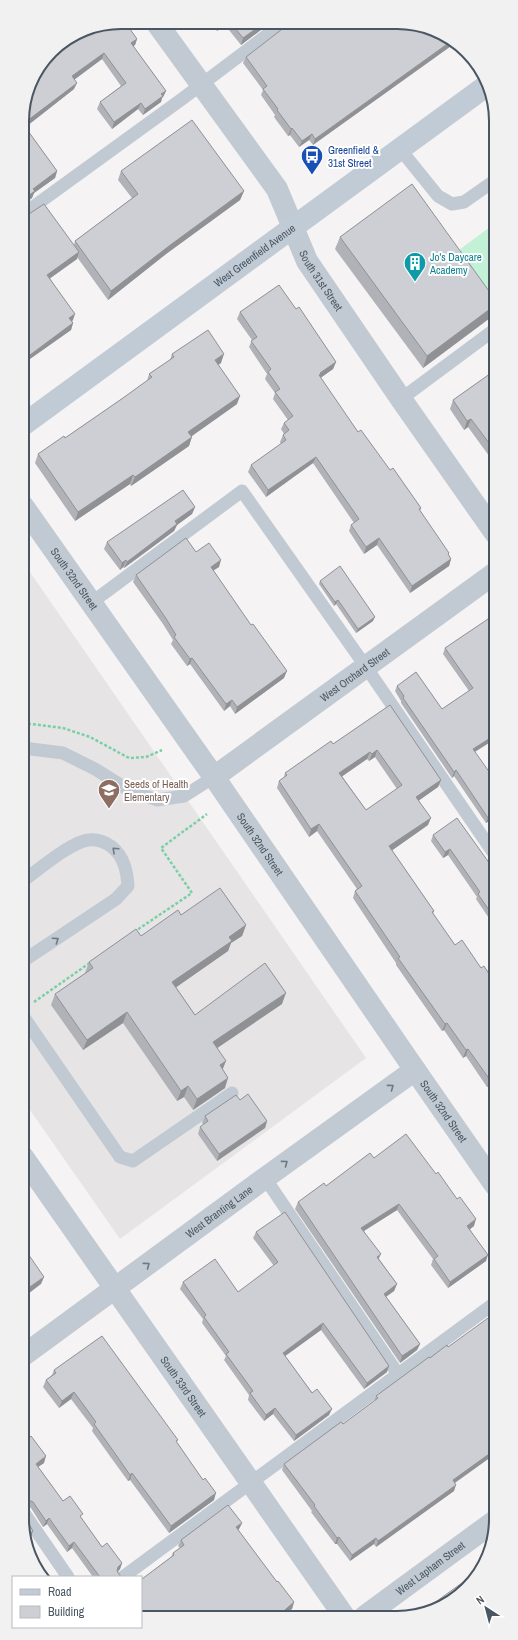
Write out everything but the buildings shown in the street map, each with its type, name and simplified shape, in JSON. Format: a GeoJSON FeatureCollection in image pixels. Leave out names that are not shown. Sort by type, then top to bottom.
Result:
{"type":"FeatureCollection","features":[{"type":"Feature","properties":{"kind":"main road","name":"West Greenfield Avenue"},"geometry":{"type":"LineString","coordinates":[[29,421],[483,88]]}},
{"type":"Feature","properties":{"kind":"street","name":"South 31st Street"},"geometry":{"type":"LineString","coordinates":[[161,29],[277,190],[307,261],[400,399],[489,525]]}},
{"type":"Feature","properties":{"kind":"street","name":"South 32nd Street"},"geometry":{"type":"LineString","coordinates":[[29,515],[214,777],[489,1175]]}},
{"type":"Feature","properties":{"kind":"street","name":"West Orchard Street"},"geometry":{"type":"LineString","coordinates":[[214,777],[489,576]]}},
{"type":"Feature","properties":{"kind":"street","name":"West Branting Lane"},"geometry":{"type":"LineString","coordinates":[[29,1351],[415,1070]]}},
{"type":"Feature","properties":{"kind":"street","name":"South 33rd Street"},"geometry":{"type":"LineString","coordinates":[[29,1165],[340,1611]]}},
{"type":"Feature","properties":{"kind":"street","name":"West Lapham Street"},"geometry":{"type":"LineString","coordinates":[[372,1611],[489,1525]]}},
{"type":"Feature","properties":{"kind":"lane"},"geometry":{"type":"LineString","coordinates":[[29,210],[275,29]]}},
{"type":"Feature","properties":{"kind":"lane"},"geometry":{"type":"LineString","coordinates":[[400,149],[438,196],[452,204],[464,202],[489,184]]}},
{"type":"Feature","properties":{"kind":"lane"},"geometry":{"type":"LineString","coordinates":[[400,399],[489,334]]}},
{"type":"Feature","properties":{"kind":"lane"},"geometry":{"type":"LineString","coordinates":[[91,603],[242,491],[366,667],[489,846]]}},
{"type":"Feature","properties":{"kind":"lane"},"geometry":{"type":"LineString","coordinates":[[29,749],[63,753],[95,769],[127,789],[157,800],[184,796],[214,777]]}},
{"type":"Feature","properties":{"kind":"lane"},"geometry":{"type":"LineString","coordinates":[[29,877],[71,847],[88,840],[105,842],[118,853],[126,869],[128,886],[116,899],[29,958]]}},
{"type":"Feature","properties":{"kind":"lane"},"geometry":{"type":"LineString","coordinates":[[29,1025],[120,1157],[133,1161],[232,1093]]}},
{"type":"Feature","properties":{"kind":"lane"},"geometry":{"type":"LineString","coordinates":[[265,1178],[398,1374]]}},
{"type":"Feature","properties":{"kind":"lane"},"geometry":{"type":"LineString","coordinates":[[124,1576],[489,1307]]}},
{"type":"Feature","properties":{"kind":"lane"},"geometry":{"type":"LineString","coordinates":[[29,1519],[67,1576]]}},
{"type":"Feature","properties":{"kind":"path"},"geometry":{"type":"LineString","coordinates":[[29,724],[63,728],[90,736],[129,758],[146,757],[162,750]]}},
{"type":"Feature","properties":{"kind":"path"},"geometry":{"type":"LineString","coordinates":[[128,936],[192,893],[161,848],[207,814]]}},
{"type":"Feature","properties":{"kind":"path"},"geometry":{"type":"LineString","coordinates":[[37,1008],[33,1002],[97,958]]}},
{"type":"Feature","properties":{"kind":"shaded area","name":"Seeds of Health Elementary"},"geometry":{"type":"Polygon","coordinates":[[[29,571],[366,1058],[120,1239],[29,1109],[29,571]]]}},
{"type":"Feature","properties":{"kind":"green space"},"geometry":{"type":"Polygon","coordinates":[[[489,228],[489,301],[451,256],[489,228]]]}},
{"type":"Feature","properties":{"kind":"place","name":"Greenfield & 31st Street"},"geometry":{"type":"Point","coordinates":[312,176]}},
{"type":"Feature","properties":{"kind":"place","name":"Jo's Daycare Academy"},"geometry":{"type":"Point","coordinates":[415,282]}},
{"type":"Feature","properties":{"kind":"place","name":"Seeds of Health Elementary"},"geometry":{"type":"Point","coordinates":[109,810]}}]}
